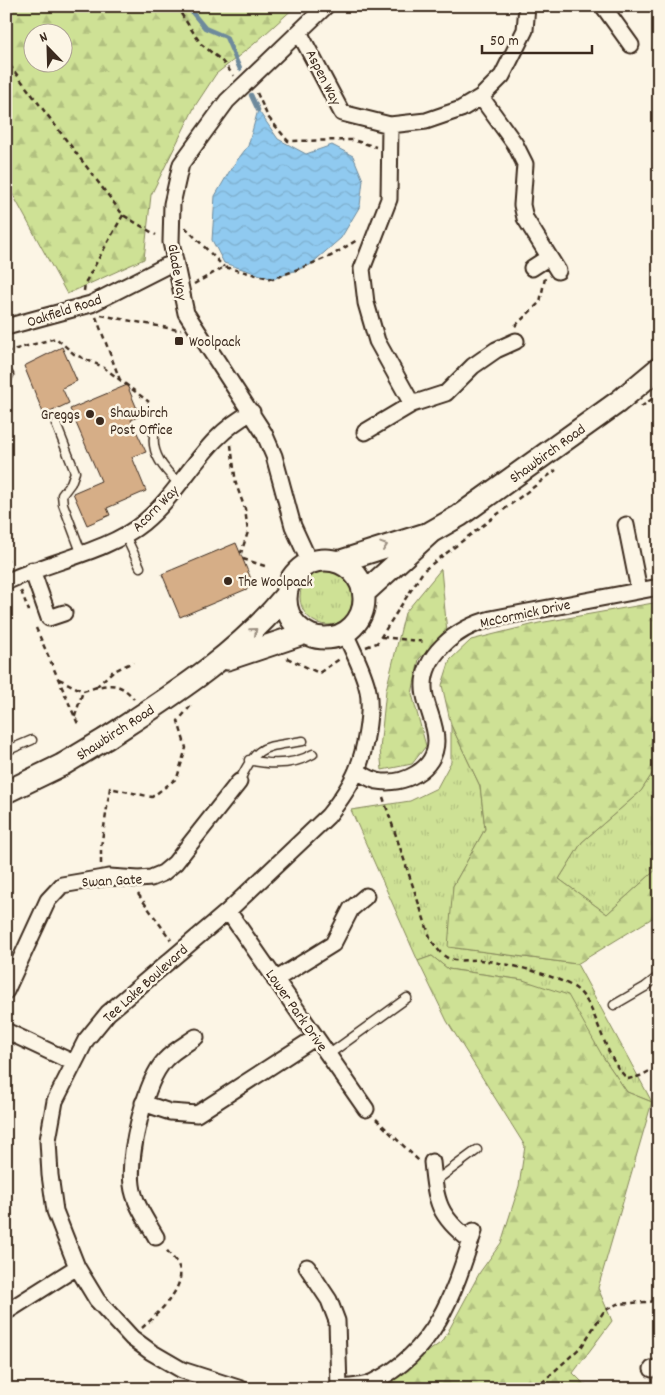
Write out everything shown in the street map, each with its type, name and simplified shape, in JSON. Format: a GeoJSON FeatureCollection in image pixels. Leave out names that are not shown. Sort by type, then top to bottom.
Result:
{"type":"FeatureCollection","features":[{"type":"Feature","properties":{"kind":"main road","name":"Shawbirch Road"},"geometry":{"type":"LineString","coordinates":[[338,562],[431,532],[459,516],[618,402],[659,368]]}},
{"type":"Feature","properties":{"kind":"main road","name":"Shawbirch Road"},"geometry":{"type":"LineString","coordinates":[[364,593],[431,532]]}},
{"type":"Feature","properties":{"kind":"main road"},"geometry":{"type":"LineString","coordinates":[[328,560],[338,562],[355,574],[364,593],[365,602],[358,620],[345,633],[332,638],[319,638],[306,634],[290,617],[286,596],[294,576],[310,563],[328,560]]}},
{"type":"Feature","properties":{"kind":"main road","name":"Shawbirch Road"},"geometry":{"type":"LineString","coordinates":[[6,792],[62,765],[107,738],[218,662],[264,622],[286,596]]}},
{"type":"Feature","properties":{"kind":"main road","name":"Shawbirch Road"},"geometry":{"type":"LineString","coordinates":[[218,662],[306,634]]}},
{"type":"Feature","properties":{"kind":"street","name":"Glade Way"},"geometry":{"type":"LineString","coordinates":[[310,563],[293,526],[274,456],[252,412],[231,385],[186,313],[174,264],[171,242],[172,204],[181,164],[227,101],[326,6]]}},
{"type":"Feature","properties":{"kind":"street","name":"Aspen Way"},"geometry":{"type":"LineString","coordinates":[[299,32],[342,113],[390,125],[426,121],[461,109],[481,97],[502,76],[525,30],[527,6]]}},
{"type":"Feature","properties":{"kind":"street"},"geometry":{"type":"LineString","coordinates":[[603,6],[631,45]]}},
{"type":"Feature","properties":{"kind":"street"},"geometry":{"type":"LineString","coordinates":[[481,97],[515,144],[525,164],[522,205],[525,218],[540,262],[558,271]]}},
{"type":"Feature","properties":{"kind":"street"},"geometry":{"type":"LineString","coordinates":[[390,125],[389,199],[362,269],[366,303],[377,341],[412,404]]}},
{"type":"Feature","properties":{"kind":"street","name":"Oakfield Road"},"geometry":{"type":"LineString","coordinates":[[6,328],[86,306],[166,266],[174,264]]}},
{"type":"Feature","properties":{"kind":"street"},"geometry":{"type":"LineString","coordinates":[[365,432],[412,404],[446,393],[473,366],[496,350],[516,341]]}},
{"type":"Feature","properties":{"kind":"street","name":"Acorn Way"},"geometry":{"type":"LineString","coordinates":[[11,580],[32,570],[126,537],[157,510],[180,484],[216,437],[228,426],[252,412]]}},
{"type":"Feature","properties":{"kind":"street"},"geometry":{"type":"LineString","coordinates":[[626,525],[638,590]]}},
{"type":"Feature","properties":{"kind":"street"},"geometry":{"type":"LineString","coordinates":[[32,570],[49,618],[64,612]]}},
{"type":"Feature","properties":{"kind":"street","name":"McCormick Drive"},"geometry":{"type":"LineString","coordinates":[[357,770],[378,781],[404,781],[420,772],[431,758],[436,742],[424,682],[428,667],[456,633],[473,623],[659,587]]}},
{"type":"Feature","properties":{"kind":"street","name":"Tee Lake Boulevard"},"geometry":{"type":"LineString","coordinates":[[241,1389],[182,1370],[132,1338],[97,1300],[77,1267],[55,1212],[48,1140],[55,1101],[86,1040],[108,1013],[228,911],[328,816],[357,770],[367,723],[368,692],[363,674],[345,633]]}},
{"type":"Feature","properties":{"kind":"street","name":"Swan Gate"},"geometry":{"type":"LineString","coordinates":[[6,991],[12,963],[48,900],[62,885],[109,877],[150,878],[163,873],[174,863],[239,782]]}},
{"type":"Feature","properties":{"kind":"street"},"geometry":{"type":"LineString","coordinates":[[276,980],[334,944],[351,909],[366,896]]}},
{"type":"Feature","properties":{"kind":"street","name":"Lower Park Drive"},"geometry":{"type":"LineString","coordinates":[[228,911],[366,1109]]}},
{"type":"Feature","properties":{"kind":"street"},"geometry":{"type":"LineString","coordinates":[[6,1031],[74,1063]]}},
{"type":"Feature","properties":{"kind":"street"},"geometry":{"type":"LineString","coordinates":[[156,1237],[139,1206],[132,1186],[131,1164],[144,1103],[155,1073],[166,1059],[196,1037]]}},
{"type":"Feature","properties":{"kind":"street"},"geometry":{"type":"LineString","coordinates":[[144,1103],[170,1112],[197,1114],[316,1037]]}},
{"type":"Feature","properties":{"kind":"street"},"geometry":{"type":"LineString","coordinates":[[307,1267],[329,1300],[337,1321],[337,1388],[372,1382],[410,1358],[433,1333],[454,1290],[472,1236],[454,1228],[442,1214],[434,1182],[432,1162]]}},
{"type":"Feature","properties":{"kind":"street"},"geometry":{"type":"LineString","coordinates":[[6,1312],[77,1267]]}},
{"type":"Feature","properties":{"kind":"lane"},"geometry":{"type":"LineString","coordinates":[[6,371],[9,375],[6,382]]}},
{"type":"Feature","properties":{"kind":"lane"},"geometry":{"type":"LineString","coordinates":[[56,424],[75,472],[71,483],[62,494],[63,504],[81,552]]}},
{"type":"Feature","properties":{"kind":"lane"},"geometry":{"type":"LineString","coordinates":[[155,431],[152,442],[162,467],[180,484]]}},
{"type":"Feature","properties":{"kind":"lane"},"geometry":{"type":"LineString","coordinates":[[126,537],[140,567]]}},
{"type":"Feature","properties":{"kind":"lane"},"geometry":{"type":"LineString","coordinates":[[6,751],[32,740]]}},
{"type":"Feature","properties":{"kind":"lane"},"geometry":{"type":"LineString","coordinates":[[239,782],[253,755],[265,749],[303,741]]}},
{"type":"Feature","properties":{"kind":"lane"},"geometry":{"type":"LineString","coordinates":[[249,760],[265,764],[289,762],[303,759],[313,754]]}},
{"type":"Feature","properties":{"kind":"lane"},"geometry":{"type":"LineString","coordinates":[[614,1005],[645,987],[659,976]]}},
{"type":"Feature","properties":{"kind":"lane"},"geometry":{"type":"LineString","coordinates":[[328,1055],[407,998]]}},
{"type":"Feature","properties":{"kind":"lane"},"geometry":{"type":"LineString","coordinates":[[434,1182],[477,1150]]}},
{"type":"Feature","properties":{"kind":"path"},"geometry":{"type":"LineString","coordinates":[[176,6],[201,44],[246,82],[268,117],[288,141],[353,140],[390,152]]}},
{"type":"Feature","properties":{"kind":"path"},"geometry":{"type":"LineString","coordinates":[[6,56],[7,64],[123,215],[162,239],[171,242]]}},
{"type":"Feature","properties":{"kind":"path"},"geometry":{"type":"LineString","coordinates":[[86,306],[83,294],[85,283],[123,215]]}},
{"type":"Feature","properties":{"kind":"path"},"geometry":{"type":"LineString","coordinates":[[172,222],[187,227],[224,267],[272,279],[331,256],[379,227]]}},
{"type":"Feature","properties":{"kind":"path"},"geometry":{"type":"LineString","coordinates":[[516,341],[513,327],[540,302],[545,276],[540,262]]}},
{"type":"Feature","properties":{"kind":"path"},"geometry":{"type":"LineString","coordinates":[[180,292],[224,267]]}},
{"type":"Feature","properties":{"kind":"path"},"geometry":{"type":"LineString","coordinates":[[120,380],[94,314],[178,330],[192,324]]}},
{"type":"Feature","properties":{"kind":"path"},"geometry":{"type":"LineString","coordinates":[[6,352],[56,338],[74,354],[102,367],[149,402]]}},
{"type":"Feature","properties":{"kind":"path"},"geometry":{"type":"LineString","coordinates":[[637,410],[659,394]]}},
{"type":"Feature","properties":{"kind":"path"},"geometry":{"type":"LineString","coordinates":[[228,426],[236,484],[245,509],[248,532],[240,553]]}},
{"type":"Feature","properties":{"kind":"path"},"geometry":{"type":"LineString","coordinates":[[370,646],[377,643],[424,570],[560,467]]}},
{"type":"Feature","properties":{"kind":"path"},"geometry":{"type":"LineString","coordinates":[[6,557],[11,580],[32,618]]}},
{"type":"Feature","properties":{"kind":"path"},"geometry":{"type":"LineString","coordinates":[[243,559],[268,567]]}},
{"type":"Feature","properties":{"kind":"path"},"geometry":{"type":"LineString","coordinates":[[36,627],[78,724]]}},
{"type":"Feature","properties":{"kind":"path"},"geometry":{"type":"LineString","coordinates":[[381,637],[445,644]]}},
{"type":"Feature","properties":{"kind":"path"},"geometry":{"type":"LineString","coordinates":[[284,657],[319,673],[329,666]]}},
{"type":"Feature","properties":{"kind":"path"},"geometry":{"type":"LineString","coordinates":[[95,688],[112,672],[133,662]]}},
{"type":"Feature","properties":{"kind":"path"},"geometry":{"type":"LineString","coordinates":[[58,678],[84,691],[109,684],[126,688],[138,704]]}},
{"type":"Feature","properties":{"kind":"path"},"geometry":{"type":"LineString","coordinates":[[75,717],[84,691]]}},
{"type":"Feature","properties":{"kind":"path"},"geometry":{"type":"LineString","coordinates":[[101,847],[110,788],[152,797],[177,778],[186,748],[178,721],[197,698]]}},
{"type":"Feature","properties":{"kind":"path"},"geometry":{"type":"LineString","coordinates":[[378,781],[431,940],[438,950],[448,958],[480,960],[518,968],[559,980],[574,987],[584,997],[592,1011],[607,1052],[620,1072],[628,1079],[640,1076],[659,1066]]}},
{"type":"Feature","properties":{"kind":"path"},"geometry":{"type":"LineString","coordinates":[[127,878],[179,952]]}},
{"type":"Feature","properties":{"kind":"path"},"geometry":{"type":"LineString","coordinates":[[366,1109],[420,1162],[432,1162]]}},
{"type":"Feature","properties":{"kind":"path"},"geometry":{"type":"LineString","coordinates":[[132,1338],[164,1307],[181,1280],[179,1266],[156,1237]]}},
{"type":"Feature","properties":{"kind":"path"},"geometry":{"type":"LineString","coordinates":[[535,1389],[582,1346],[604,1311],[617,1304],[659,1301]]}},
{"type":"Feature","properties":{"kind":"green space"},"geometry":{"type":"Polygon","coordinates":[[[6,6],[296,6],[254,44],[216,74],[195,106],[151,195],[144,259],[67,294],[6,182],[6,6]]]}},
{"type":"Feature","properties":{"kind":"green space"},"geometry":{"type":"Polygon","coordinates":[[[328,569],[339,571],[348,577],[354,586],[356,597],[354,608],[348,617],[339,623],[328,625],[317,623],[308,617],[302,608],[300,597],[302,586],[308,577],[317,571],[328,569]]]}},
{"type":"Feature","properties":{"kind":"green space"},"geometry":{"type":"Polygon","coordinates":[[[441,569],[447,632],[419,659],[412,694],[426,746],[412,764],[382,770],[380,749],[386,690],[405,613],[441,569]]]}},
{"type":"Feature","properties":{"kind":"green space"},"geometry":{"type":"Polygon","coordinates":[[[659,602],[659,763],[641,791],[582,842],[559,879],[607,914],[659,867],[659,914],[577,964],[448,947],[453,886],[485,829],[480,786],[451,725],[442,685],[450,660],[471,640],[539,623],[659,602]]]}},
{"type":"Feature","properties":{"kind":"green space"},"geometry":{"type":"Polygon","coordinates":[[[451,725],[480,786],[485,829],[453,886],[455,948],[577,964],[652,1102],[627,1092],[603,1057],[523,980],[448,969],[432,956],[418,961],[351,810],[410,801],[437,788],[451,762],[451,725]]]}},
{"type":"Feature","properties":{"kind":"green space"},"geometry":{"type":"Polygon","coordinates":[[[659,763],[659,867],[607,914],[559,879],[582,842],[641,791],[659,763]]]}},
{"type":"Feature","properties":{"kind":"green space"},"geometry":{"type":"Polygon","coordinates":[[[432,956],[448,969],[523,980],[568,995],[603,1057],[627,1092],[652,1102],[598,1288],[612,1321],[573,1373],[589,1389],[376,1389],[443,1341],[480,1272],[501,1243],[519,1186],[525,1146],[447,1021],[418,961],[432,956]]]}},
{"type":"Feature","properties":{"kind":"water"},"geometry":{"type":"Polygon","coordinates":[[[258,110],[278,139],[306,154],[332,145],[353,156],[363,180],[360,206],[341,238],[310,265],[273,279],[224,263],[212,240],[215,196],[232,167],[248,146],[258,110]]]}},
{"type":"Feature","properties":{"kind":"building"},"geometry":{"type":"Polygon","coordinates":[[[62,347],[77,381],[62,388],[69,403],[44,415],[24,366],[62,347]]]}},
{"type":"Feature","properties":{"kind":"building"},"geometry":{"type":"Polygon","coordinates":[[[127,385],[140,416],[131,420],[146,452],[132,457],[146,491],[107,508],[110,515],[87,525],[73,493],[101,481],[70,409],[127,385]]]}},
{"type":"Feature","properties":{"kind":"building"},"geometry":{"type":"Polygon","coordinates":[[[236,543],[254,586],[180,617],[162,574],[236,543]]]}},
{"type":"Feature","properties":{"kind":"waterway"},"geometry":{"type":"LineString","coordinates":[[187,6],[205,28],[226,37],[240,69]]}},
{"type":"Feature","properties":{"kind":"waterway"},"geometry":{"type":"LineString","coordinates":[[251,95],[258,110]]}},
{"type":"Feature","properties":{"kind":"place","name":"Woolpack"},"geometry":{"type":"Point","coordinates":[179,341]}},
{"type":"Feature","properties":{"kind":"place","name":"Greggs"},"geometry":{"type":"Point","coordinates":[90,414]}},
{"type":"Feature","properties":{"kind":"place","name":"Shawbirch Post Office"},"geometry":{"type":"Point","coordinates":[100,421]}},
{"type":"Feature","properties":{"kind":"place","name":"The Woolpack"},"geometry":{"type":"Point","coordinates":[228,581]}}]}
